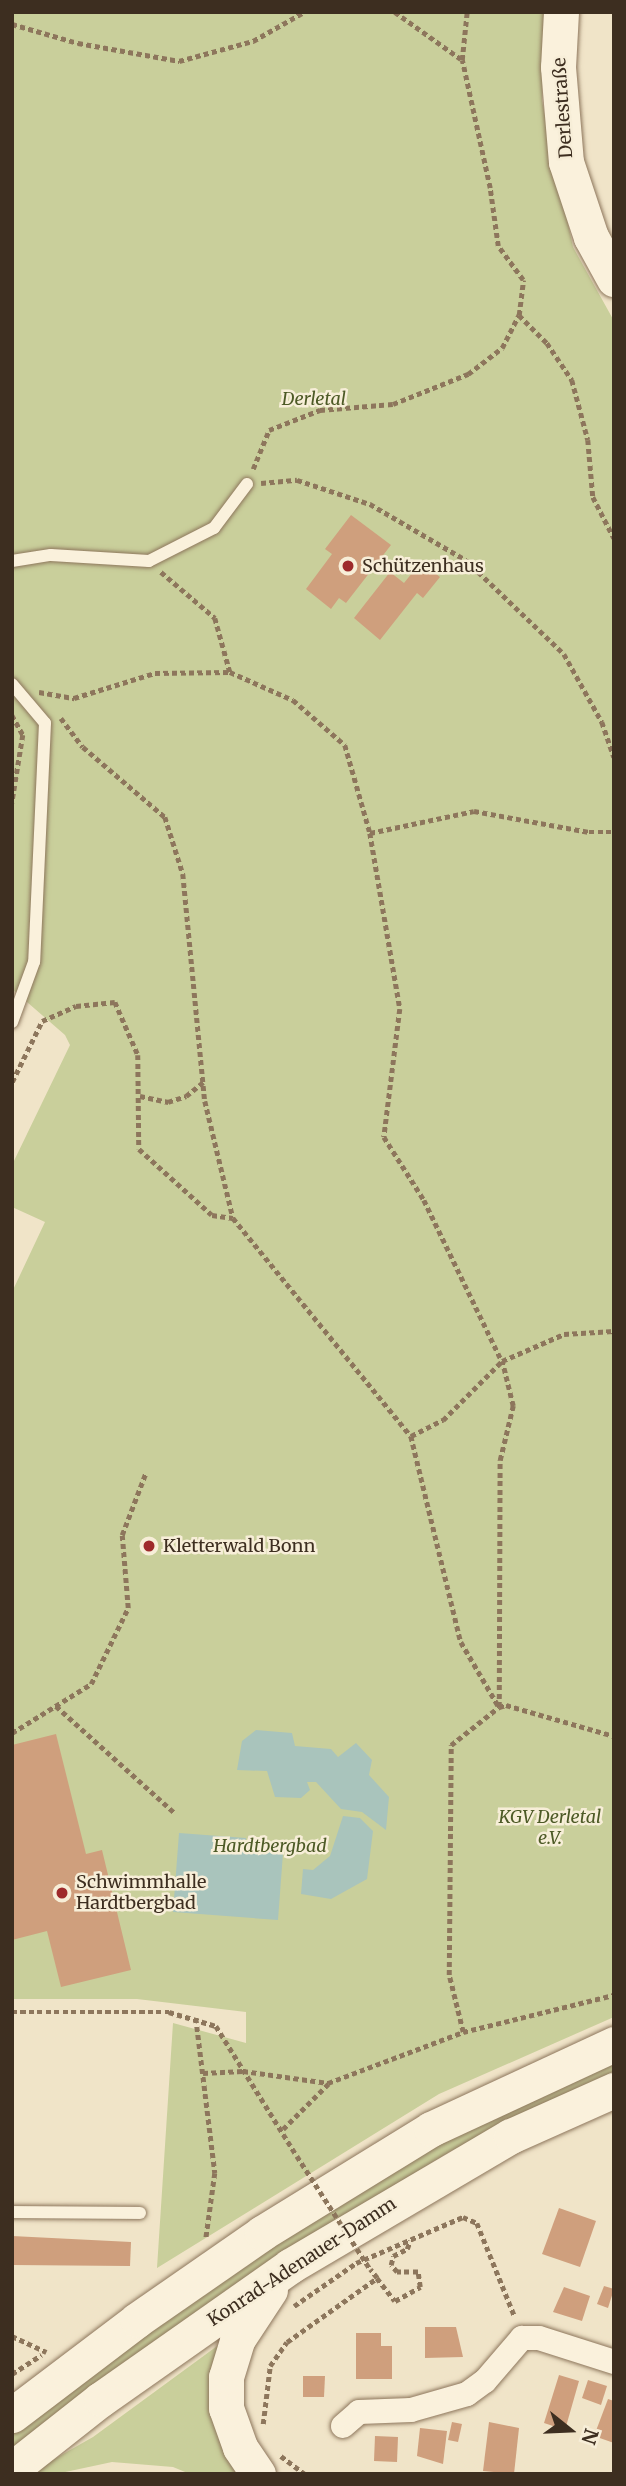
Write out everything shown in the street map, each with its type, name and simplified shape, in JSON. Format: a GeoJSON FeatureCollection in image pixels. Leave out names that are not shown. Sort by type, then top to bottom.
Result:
{"type":"FeatureCollection","features":[{"type":"Feature","properties":{"kind":"main road","name":"Derlestraße"},"geometry":{"type":"LineString","coordinates":[[561,12],[558,67],[566,162],[591,237],[614,279]]}},
{"type":"Feature","properties":{"kind":"main road"},"geometry":{"type":"LineString","coordinates":[[12,2415],[137,2320],[251,2241],[420,2136],[614,2044]]}},
{"type":"Feature","properties":{"kind":"main road","name":"Konrad-Adenauer-Damm"},"geometry":{"type":"LineString","coordinates":[[12,2469],[101,2399],[290,2266],[489,2148],[614,2090]]}},
{"type":"Feature","properties":{"kind":"main road"},"geometry":{"type":"LineString","coordinates":[[260,2442],[226,2408],[226,2377],[237,2340],[290,2266]]}},
{"type":"Feature","properties":{"kind":"street"},"geometry":{"type":"LineString","coordinates":[[343,2426],[359,2412],[420,2408],[467,2394],[485,2381],[522,2338],[539,2338],[614,2362]]}},
{"type":"Feature","properties":{"kind":"lane"},"geometry":{"type":"LineString","coordinates":[[12,561],[51,555],[149,561],[214,528],[247,484]]}},
{"type":"Feature","properties":{"kind":"lane"},"geometry":{"type":"LineString","coordinates":[[12,1022],[34,962],[44,723],[14,686]]}},
{"type":"Feature","properties":{"kind":"lane"},"geometry":{"type":"LineString","coordinates":[[12,2212],[140,2213]]}},
{"type":"Feature","properties":{"kind":"path"},"geometry":{"type":"LineString","coordinates":[[12,24],[78,43],[180,61],[253,41],[304,12]]}},
{"type":"Feature","properties":{"kind":"path"},"geometry":{"type":"LineString","coordinates":[[395,12],[462,60]]}},
{"type":"Feature","properties":{"kind":"path"},"geometry":{"type":"LineString","coordinates":[[467,12],[462,60],[490,188],[498,246],[523,280],[519,315],[502,348],[468,374],[393,404],[320,410],[269,430],[247,484],[296,480],[370,504],[466,560],[564,654],[602,722],[614,757]]}},
{"type":"Feature","properties":{"kind":"path"},"geometry":{"type":"LineString","coordinates":[[519,315],[547,343],[572,380],[588,440],[593,497],[614,538]]}},
{"type":"Feature","properties":{"kind":"path"},"geometry":{"type":"LineString","coordinates":[[149,561],[215,618],[230,672]]}},
{"type":"Feature","properties":{"kind":"path"},"geometry":{"type":"LineString","coordinates":[[14,686],[74,698],[155,673],[230,672],[293,701],[345,746],[370,833],[400,1009],[384,1137],[424,1200],[502,1362],[513,1406],[500,1460],[499,1707]]}},
{"type":"Feature","properties":{"kind":"path"},"geometry":{"type":"LineString","coordinates":[[55,712],[83,747],[165,817],[184,874],[204,1082],[233,1217],[411,1436],[436,1525],[461,1642],[499,1707]]}},
{"type":"Feature","properties":{"kind":"path"},"geometry":{"type":"LineString","coordinates":[[12,715],[23,735],[12,803]]}},
{"type":"Feature","properties":{"kind":"path"},"geometry":{"type":"LineString","coordinates":[[370,833],[474,811],[589,832],[614,832]]}},
{"type":"Feature","properties":{"kind":"path"},"geometry":{"type":"LineString","coordinates":[[12,1082],[42,1021],[76,1006],[115,1002],[138,1055],[141,1096],[139,1149],[212,1215],[233,1217]]}},
{"type":"Feature","properties":{"kind":"path"},"geometry":{"type":"LineString","coordinates":[[141,1096],[168,1102],[186,1096],[204,1082]]}},
{"type":"Feature","properties":{"kind":"path"},"geometry":{"type":"LineString","coordinates":[[411,1436],[443,1420],[502,1362],[564,1334],[614,1331]]}},
{"type":"Feature","properties":{"kind":"path"},"geometry":{"type":"LineString","coordinates":[[12,1733],[91,1684],[128,1608],[122,1535],[146,1472]]}},
{"type":"Feature","properties":{"kind":"path"},"geometry":{"type":"LineString","coordinates":[[463,2032],[449,1975],[450,1745],[499,1707],[506,1705],[614,1736]]}},
{"type":"Feature","properties":{"kind":"path"},"geometry":{"type":"LineString","coordinates":[[56,1706],[175,1813]]}},
{"type":"Feature","properties":{"kind":"path"},"geometry":{"type":"LineString","coordinates":[[283,2129],[328,2083],[463,2032],[614,1995]]}},
{"type":"Feature","properties":{"kind":"path"},"geometry":{"type":"LineString","coordinates":[[12,2012],[169,2012],[216,2026],[370,2269],[395,2301],[419,2287],[418,2272],[397,2272],[391,2265],[393,2256],[407,2249],[410,2241]]}},
{"type":"Feature","properties":{"kind":"path"},"geometry":{"type":"LineString","coordinates":[[196,2018],[215,2172],[205,2245]]}},
{"type":"Feature","properties":{"kind":"path"},"geometry":{"type":"LineString","coordinates":[[203,2073],[243,2071],[328,2083]]}},
{"type":"Feature","properties":{"kind":"path"},"geometry":{"type":"LineString","coordinates":[[284,2314],[356,2263],[400,2241],[410,2241],[451,2219],[467,2217],[477,2223],[522,2338]]}},
{"type":"Feature","properties":{"kind":"path"},"geometry":{"type":"LineString","coordinates":[[305,2474],[260,2442],[270,2365],[287,2342],[377,2278]]}},
{"type":"Feature","properties":{"kind":"path"},"geometry":{"type":"LineString","coordinates":[[12,2336],[46,2352]]}},
{"type":"Feature","properties":{"kind":"green space","name":"Derletal"},"geometry":{"type":"Polygon","coordinates":[[[12,12],[545,12],[542,101],[573,247],[614,321],[614,2017],[439,2094],[157,2268],[173,2023],[246,2043],[246,2012],[137,1999],[12,1999],[12,1292],[45,1222],[12,1207],[12,1165],[70,1045],[65,1035],[12,989],[12,12]]]}},
{"type":"Feature","properties":{"kind":"green space"},"geometry":{"type":"Polygon","coordinates":[[[614,2058],[614,2075],[451,2151],[280,2255],[12,2455],[12,2431],[145,2330],[408,2157],[614,2058]]]}},
{"type":"Feature","properties":{"kind":"green space"},"geometry":{"type":"Polygon","coordinates":[[[224,2341],[247,2474],[190,2474],[173,2467],[112,2462],[56,2474],[28,2474],[93,2437],[224,2341]]]}},
{"type":"Feature","properties":{"kind":"water"},"geometry":{"type":"Polygon","coordinates":[[[256,1730],[292,1733],[295,1746],[331,1749],[338,1757],[356,1743],[372,1760],[369,1775],[389,1797],[386,1830],[362,1812],[341,1809],[316,1782],[307,1782],[310,1790],[301,1798],[275,1797],[267,1771],[237,1770],[242,1741],[256,1730]]]}},
{"type":"Feature","properties":{"kind":"water"},"geometry":{"type":"Polygon","coordinates":[[[343,1816],[360,1818],[373,1831],[367,1879],[331,1899],[301,1894],[303,1869],[313,1870],[330,1856],[343,1816]]]}},
{"type":"Feature","properties":{"kind":"water"},"geometry":{"type":"Polygon","coordinates":[[[179,1833],[246,1838],[245,1850],[283,1853],[278,1920],[173,1912],[179,1833]]]}},
{"type":"Feature","properties":{"kind":"building","name":"Schützenhaus"},"geometry":{"type":"Polygon","coordinates":[[[351,515],[391,545],[346,603],[339,598],[331,609],[306,589],[332,554],[325,549],[351,515]]]}},
{"type":"Feature","properties":{"kind":"building"},"geometry":{"type":"Polygon","coordinates":[[[421,562],[440,577],[423,598],[417,593],[380,640],[354,618],[390,572],[404,583],[421,562]]]}},
{"type":"Feature","properties":{"kind":"building","name":"Schwimmhalle Hardtbergbad"},"geometry":{"type":"Polygon","coordinates":[[[56,1734],[86,1854],[102,1850],[131,1970],[61,1987],[47,1931],[12,1940],[12,1745],[56,1734]]]}},
{"type":"Feature","properties":{"kind":"building"},"geometry":{"type":"Polygon","coordinates":[[[559,2208],[596,2221],[580,2267],[542,2254],[559,2208]]]}},
{"type":"Feature","properties":{"kind":"building"},"geometry":{"type":"Polygon","coordinates":[[[12,2236],[131,2242],[130,2266],[12,2265],[12,2236]]]}},
{"type":"Feature","properties":{"kind":"building"},"geometry":{"type":"Polygon","coordinates":[[[604,2286],[614,2289],[608,2308],[597,2304],[604,2286]]]}},
{"type":"Feature","properties":{"kind":"building"},"geometry":{"type":"Polygon","coordinates":[[[564,2287],[590,2296],[582,2321],[553,2312],[564,2287]]]}},
{"type":"Feature","properties":{"kind":"building"},"geometry":{"type":"Polygon","coordinates":[[[425,2327],[456,2327],[463,2357],[425,2358],[425,2327]]]}},
{"type":"Feature","properties":{"kind":"building"},"geometry":{"type":"Polygon","coordinates":[[[356,2333],[381,2333],[381,2346],[392,2346],[392,2379],[356,2379],[356,2333]]]}},
{"type":"Feature","properties":{"kind":"building"},"geometry":{"type":"Polygon","coordinates":[[[559,2375],[579,2381],[565,2430],[544,2423],[559,2375]]]}},
{"type":"Feature","properties":{"kind":"building"},"geometry":{"type":"Polygon","coordinates":[[[303,2376],[325,2376],[324,2397],[303,2397],[303,2376]]]}},
{"type":"Feature","properties":{"kind":"building"},"geometry":{"type":"Polygon","coordinates":[[[588,2380],[607,2386],[601,2405],[582,2398],[588,2380]]]}},
{"type":"Feature","properties":{"kind":"building"},"geometry":{"type":"Polygon","coordinates":[[[608,2399],[614,2401],[614,2443],[594,2436],[608,2399]]]}},
{"type":"Feature","properties":{"kind":"building"},"geometry":{"type":"Polygon","coordinates":[[[452,2422],[462,2424],[458,2442],[448,2440],[452,2422]]]}},
{"type":"Feature","properties":{"kind":"building"},"geometry":{"type":"Polygon","coordinates":[[[489,2422],[519,2428],[514,2474],[483,2471],[489,2422]]]}},
{"type":"Feature","properties":{"kind":"building"},"geometry":{"type":"Polygon","coordinates":[[[420,2428],[447,2431],[443,2464],[417,2456],[420,2428]]]}},
{"type":"Feature","properties":{"kind":"building"},"geometry":{"type":"Polygon","coordinates":[[[375,2436],[398,2437],[397,2462],[374,2461],[375,2436]]]}},
{"type":"Feature","properties":{"kind":"place","name":"Schützenhaus"},"geometry":{"type":"Point","coordinates":[348,566]}},
{"type":"Feature","properties":{"kind":"place","name":"Kletterwald Bonn"},"geometry":{"type":"Point","coordinates":[149,1546]}},
{"type":"Feature","properties":{"kind":"place","name":"Schwimmhalle Hardtbergbad"},"geometry":{"type":"Point","coordinates":[62,1893]}},
{"type":"Feature","properties":{"kind":"park label","name":"KGV Derletal e.V."},"geometry":{"type":"Point","coordinates":[550,1828]}},
{"type":"Feature","properties":{"kind":"park label","name":"Hardtbergbad"},"geometry":{"type":"Point","coordinates":[270,1846]}}]}
